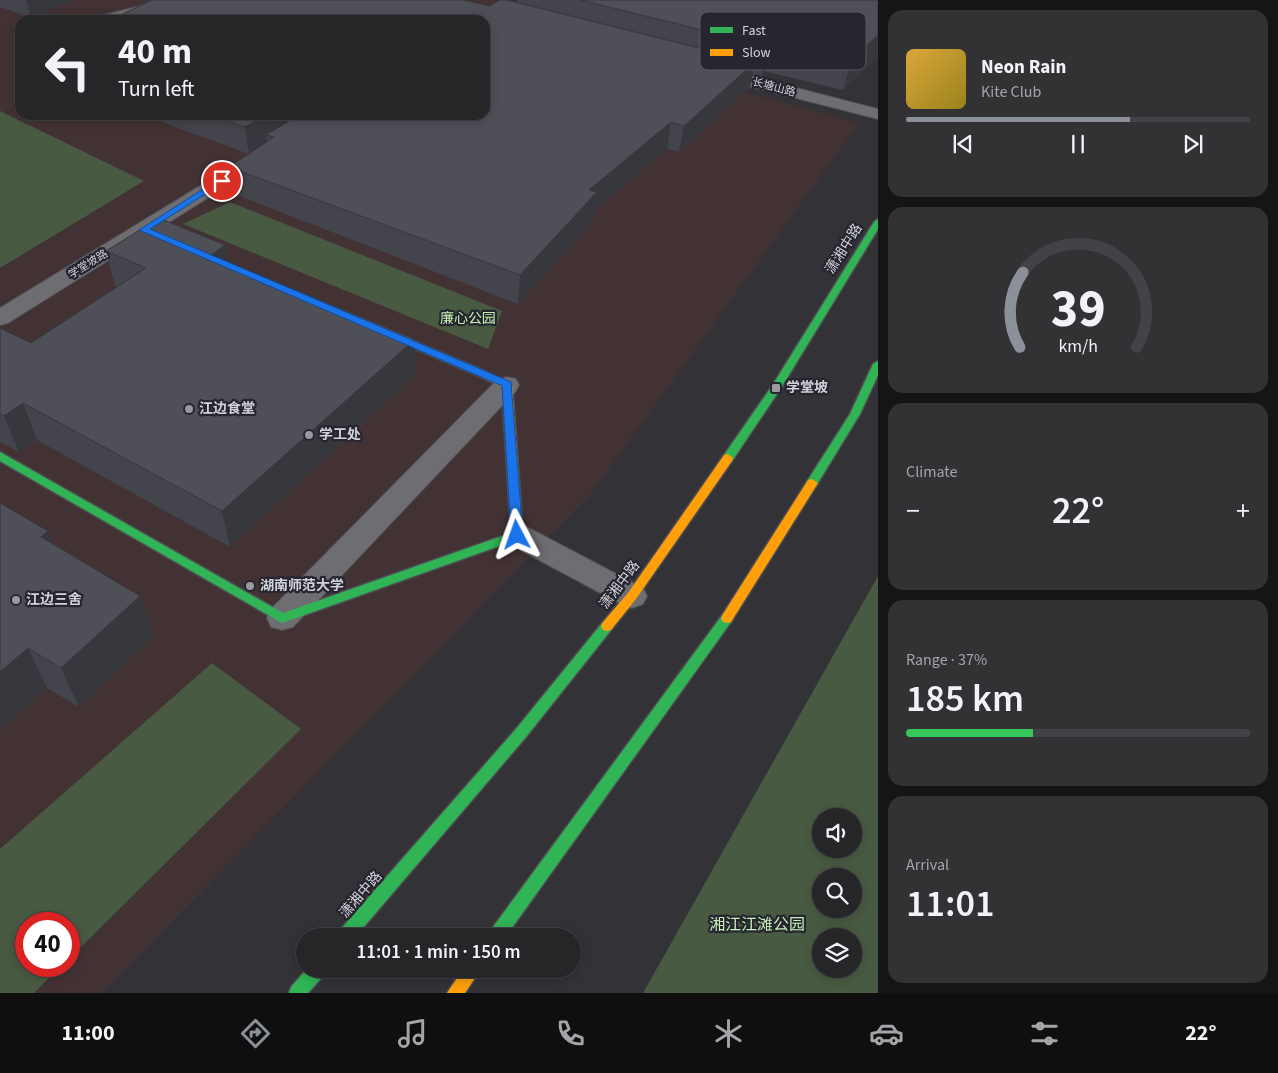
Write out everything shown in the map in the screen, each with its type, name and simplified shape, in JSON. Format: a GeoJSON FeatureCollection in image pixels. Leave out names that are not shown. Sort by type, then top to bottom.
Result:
{"type":"FeatureCollection","features":[{"type":"Feature","properties":{"kind":"main road","name":"潇湘中路"},"geometry":{"type":"LineString","coordinates":[[353,928],[521,733],[632,596],[776,388],[878,222]]}},
{"type":"Feature","properties":{"kind":"main road"},"geometry":{"type":"LineString","coordinates":[[0,456],[282,618],[517,535],[507,384],[371,326]]}},
{"type":"Feature","properties":{"kind":"main road"},"geometry":{"type":"LineString","coordinates":[[503,928],[718,633],[854,414],[878,364]]}},
{"type":"Feature","properties":{"kind":"main road"},"geometry":{"type":"LineString","coordinates":[[297,993],[310,978]]}},
{"type":"Feature","properties":{"kind":"main road"},"geometry":{"type":"LineString","coordinates":[[455,993],[466,978]]}},
{"type":"Feature","properties":{"kind":"street","name":"长塘山路"},"geometry":{"type":"LineString","coordinates":[[708,70],[878,114]]}},
{"type":"Feature","properties":{"kind":"street","name":"学堂坡路"},"geometry":{"type":"LineString","coordinates":[[0,318],[148,231],[292,129],[315,120]]}},
{"type":"Feature","properties":{"kind":"street"},"geometry":{"type":"LineString","coordinates":[[282,618],[507,384]]}},
{"type":"Feature","properties":{"kind":"street"},"geometry":{"type":"LineString","coordinates":[[517,535],[632,596]]}},
{"type":"Feature","properties":{"kind":"lane"},"geometry":{"type":"LineString","coordinates":[[120,15],[180,0]]}},
{"type":"Feature","properties":{"kind":"shaded area","name":"湖南师范大学"},"geometry":{"type":"Polygon","coordinates":[[[0,0],[511,0],[489,15],[15,15],[15,120],[490,120],[490,23],[859,123],[590,495],[102,993],[0,993],[0,0]]]}},
{"type":"Feature","properties":{"kind":"green space"},"geometry":{"type":"Polygon","coordinates":[[[0,111],[15,120],[19,120],[144,181],[0,268],[0,111]]]}},
{"type":"Feature","properties":{"kind":"green space","name":"廉心公园"},"geometry":{"type":"Polygon","coordinates":[[[230,202],[502,311],[488,349],[183,224],[230,202]]]}},
{"type":"Feature","properties":{"kind":"green space","name":"湘江江滩公园"},"geometry":{"type":"Polygon","coordinates":[[[878,576],[878,993],[643,993],[878,576]]]}},
{"type":"Feature","properties":{"kind":"green space"},"geometry":{"type":"Polygon","coordinates":[[[212,663],[301,729],[80,948],[80,912],[15,912],[15,977],[50,977],[34,993],[0,993],[0,849],[212,663]]]}},
{"type":"Feature","properties":{"kind":"building"},"geometry":{"type":"Polygon","coordinates":[[[152,0],[464,0],[489,6],[500,0],[507,0],[700,48],[700,70],[746,70],[684,126],[671,122],[589,190],[597,192],[520,275],[229,167],[274,137],[266,135],[291,120],[490,120],[490,15],[120,15],[152,0]]]}},
{"type":"Feature","properties":{"kind":"building"},"geometry":{"type":"Polygon","coordinates":[[[580,0],[878,0],[878,35],[866,46],[866,12],[700,12],[700,29],[580,0]]]}},
{"type":"Feature","properties":{"kind":"building"},"geometry":{"type":"Polygon","coordinates":[[[225,120],[257,120],[245,127],[225,120]]]}},
{"type":"Feature","properties":{"kind":"building","name":"江边食堂"},"geometry":{"type":"Polygon","coordinates":[[[159,218],[225,245],[211,255],[415,339],[222,511],[23,403],[4,416],[0,414],[0,328],[31,343],[146,268],[106,251],[159,218]]]}},
{"type":"Feature","properties":{"kind":"building"},"geometry":{"type":"Polygon","coordinates":[[[0,503],[48,531],[41,537],[140,596],[61,668],[28,648],[0,672],[0,503]]]}},
{"type":"Feature","properties":{"kind":"traffic: fast"},"geometry":{"type":"LineString","coordinates":[[728,458],[776,388],[878,222]]}},
{"type":"Feature","properties":{"kind":"traffic: fast"},"geometry":{"type":"LineString","coordinates":[[382,331],[483,374]]}},
{"type":"Feature","properties":{"kind":"traffic: fast"},"geometry":{"type":"LineString","coordinates":[[812,483],[855,414],[878,364]]}},
{"type":"Feature","properties":{"kind":"traffic: fast"},"geometry":{"type":"LineString","coordinates":[[0,456],[282,618],[515,536]]}},
{"type":"Feature","properties":{"kind":"traffic: fast"},"geometry":{"type":"LineString","coordinates":[[503,928],[727,618]]}},
{"type":"Feature","properties":{"kind":"traffic: fast"},"geometry":{"type":"LineString","coordinates":[[353,928],[521,733],[607,626]]}},
{"type":"Feature","properties":{"kind":"traffic: fast"},"geometry":{"type":"LineString","coordinates":[[297,993],[310,978]]}},
{"type":"Feature","properties":{"kind":"traffic: slow"},"geometry":{"type":"LineString","coordinates":[[483,374],[507,385],[517,535],[515,536]]}},
{"type":"Feature","properties":{"kind":"traffic: slow"},"geometry":{"type":"LineString","coordinates":[[607,626],[632,596],[728,458]]}},
{"type":"Feature","properties":{"kind":"traffic: slow"},"geometry":{"type":"LineString","coordinates":[[727,618],[812,483]]}},
{"type":"Feature","properties":{"kind":"traffic: slow"},"geometry":{"type":"LineString","coordinates":[[455,993],[466,978]]}},
{"type":"Feature","properties":{"kind":"place","name":"学堂坡"},"geometry":{"type":"Point","coordinates":[776,388]}},
{"type":"Feature","properties":{"kind":"place","name":"江边食堂"},"geometry":{"type":"Point","coordinates":[189,409]}},
{"type":"Feature","properties":{"kind":"place","name":"学工处"},"geometry":{"type":"Point","coordinates":[309,435]}},
{"type":"Feature","properties":{"kind":"place","name":"湖南师范大学"},"geometry":{"type":"Point","coordinates":[250,586]}},
{"type":"Feature","properties":{"kind":"place","name":"江边三舍"},"geometry":{"type":"Point","coordinates":[16,600]}},
{"type":"Feature","properties":{"kind":"route"},"geometry":{"type":"LineString","coordinates":[[222,181],[143,230],[507,384],[517,535]]}}]}
